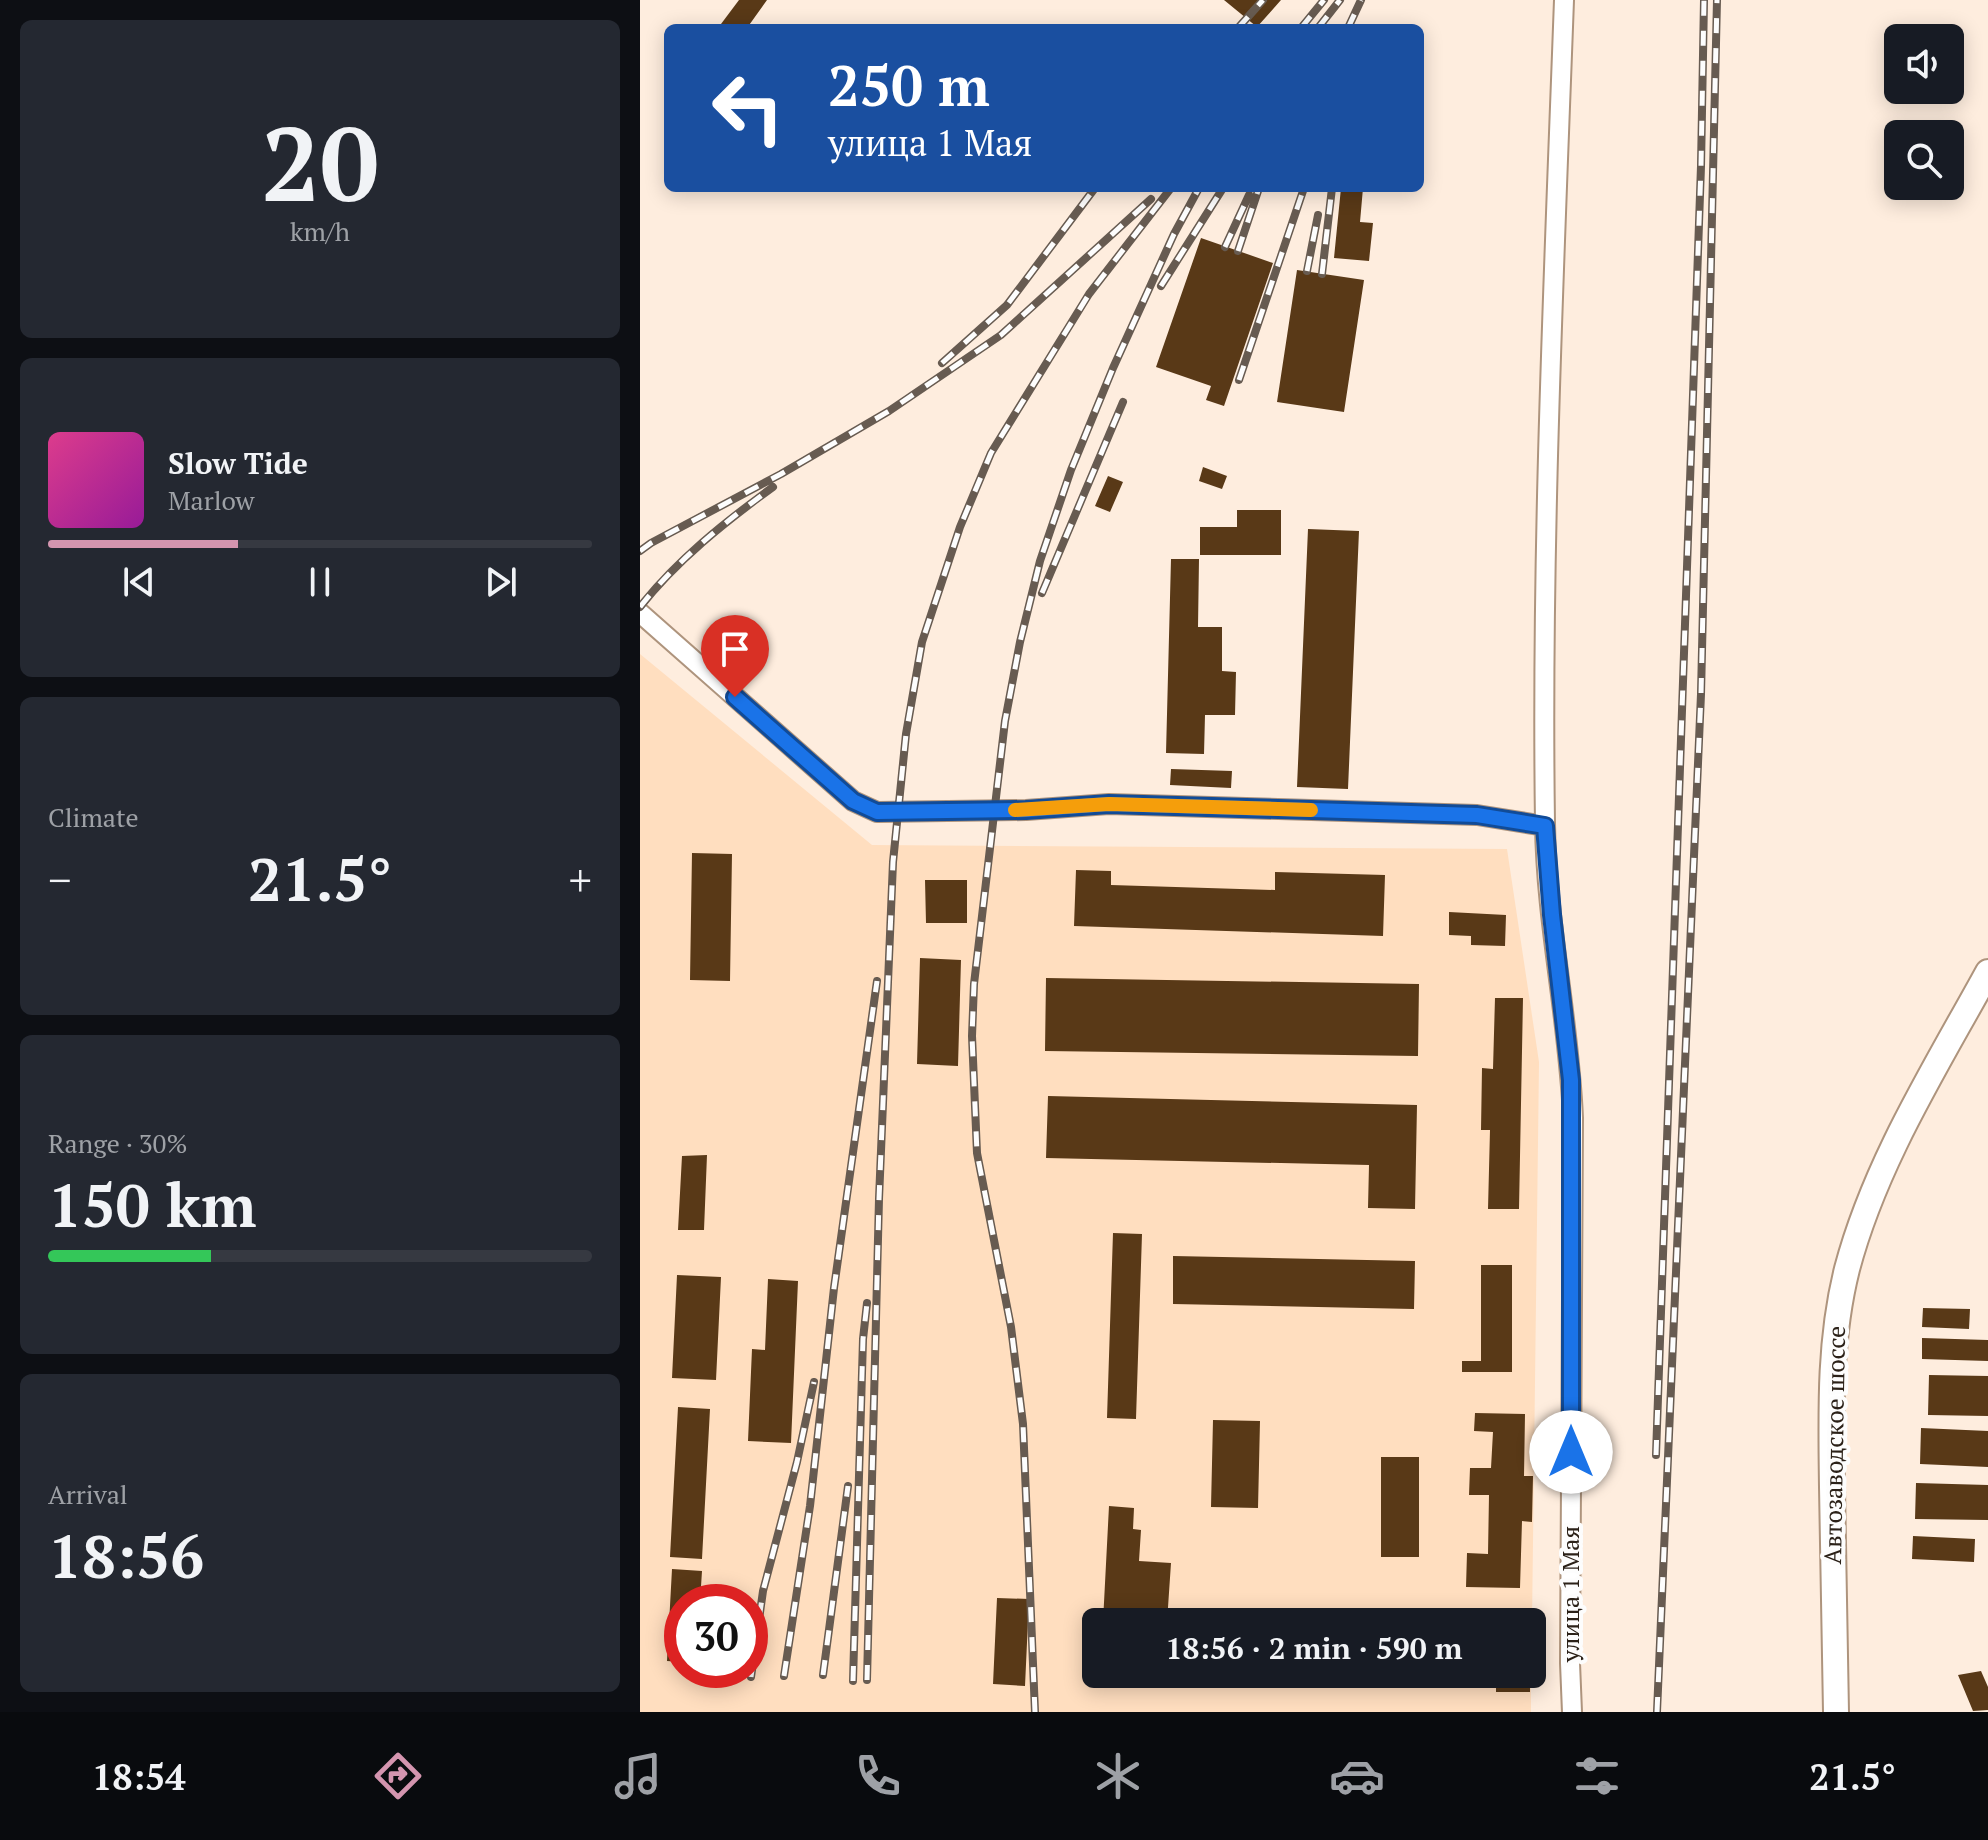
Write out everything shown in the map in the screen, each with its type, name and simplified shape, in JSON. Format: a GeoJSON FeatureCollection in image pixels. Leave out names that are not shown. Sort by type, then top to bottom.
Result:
{"type":"FeatureCollection","features":[{"type":"Feature","properties":{"kind":"main road","name":"Автозаводское шоссе"},"geometry":{"type":"LineString","coordinates":[[1836,1712],[1831,1428],[1832,1363],[1837,1317],[1857,1238],[1883,1170],[1988,972]]}},
{"type":"Feature","properties":{"kind":"street","name":"улица 1 Мая"},"geometry":{"type":"LineString","coordinates":[[1564,0],[1545,546],[1545,826],[1573,1118],[1572,1712]]}},
{"type":"Feature","properties":{"kind":"street"},"geometry":{"type":"LineString","coordinates":[[640,613],[853,801],[877,812],[1026,810],[1109,804],[1477,815],[1545,826]]}},
{"type":"Feature","properties":{"kind":"shaded area"},"geometry":{"type":"Polygon","coordinates":[[[640,654],[872,845],[1507,849],[1539,1062],[1532,1608],[1082,1608],[1082,1688],[1531,1688],[1531,1712],[640,1712],[640,654]]]}},
{"type":"Feature","properties":{"kind":"building"},"geometry":{"type":"Polygon","coordinates":[[[739,0],[767,0],[750,24],[721,24],[739,0]]]}},
{"type":"Feature","properties":{"kind":"building"},"geometry":{"type":"Polygon","coordinates":[[[1224,0],[1281,0],[1260,24],[1253,24],[1224,0]]]}},
{"type":"Feature","properties":{"kind":"building"},"geometry":{"type":"Polygon","coordinates":[[[1341,192],[1363,192],[1360,222],[1373,223],[1369,261],[1334,258],[1341,192]]]}},
{"type":"Feature","properties":{"kind":"building"},"geometry":{"type":"Polygon","coordinates":[[[1201,238],[1273,263],[1224,406],[1206,400],[1211,386],[1156,367],[1201,238]]]}},
{"type":"Feature","properties":{"kind":"building"},"geometry":{"type":"Polygon","coordinates":[[[1297,270],[1364,280],[1344,412],[1277,402],[1297,270]]]}},
{"type":"Feature","properties":{"kind":"building"},"geometry":{"type":"Polygon","coordinates":[[[1203,467],[1227,476],[1222,489],[1199,481],[1203,467]]]}},
{"type":"Feature","properties":{"kind":"building"},"geometry":{"type":"Polygon","coordinates":[[[1108,476],[1123,482],[1110,512],[1095,506],[1108,476]]]}},
{"type":"Feature","properties":{"kind":"building"},"geometry":{"type":"Polygon","coordinates":[[[1237,510],[1281,510],[1281,555],[1200,555],[1200,527],[1237,527],[1237,510]]]}},
{"type":"Feature","properties":{"kind":"building"},"geometry":{"type":"Polygon","coordinates":[[[1308,529],[1359,531],[1348,789],[1297,787],[1308,529]]]}},
{"type":"Feature","properties":{"kind":"building"},"geometry":{"type":"Polygon","coordinates":[[[1171,559],[1199,559],[1198,627],[1222,627],[1222,671],[1236,672],[1235,715],[1205,715],[1204,754],[1166,753],[1171,559]]]}},
{"type":"Feature","properties":{"kind":"building"},"geometry":{"type":"Polygon","coordinates":[[[1171,769],[1232,771],[1231,788],[1170,785],[1171,769]]]}},
{"type":"Feature","properties":{"kind":"building"},"geometry":{"type":"Polygon","coordinates":[[[692,853],[732,854],[730,981],[690,980],[692,853]]]}},
{"type":"Feature","properties":{"kind":"building"},"geometry":{"type":"Polygon","coordinates":[[[1076,870],[1111,871],[1111,885],[1275,890],[1275,872],[1385,875],[1383,936],[1074,926],[1076,870]]]}},
{"type":"Feature","properties":{"kind":"building"},"geometry":{"type":"Polygon","coordinates":[[[925,880],[967,880],[967,923],[926,923],[925,880]]]}},
{"type":"Feature","properties":{"kind":"building"},"geometry":{"type":"Polygon","coordinates":[[[1449,912],[1506,915],[1505,946],[1471,945],[1471,936],[1449,935],[1449,912]]]}},
{"type":"Feature","properties":{"kind":"building"},"geometry":{"type":"Polygon","coordinates":[[[920,958],[961,960],[958,1066],[917,1064],[920,958]]]}},
{"type":"Feature","properties":{"kind":"building"},"geometry":{"type":"Polygon","coordinates":[[[1046,978],[1419,984],[1418,1056],[1045,1051],[1046,978]]]}},
{"type":"Feature","properties":{"kind":"building"},"geometry":{"type":"Polygon","coordinates":[[[1495,998],[1523,998],[1519,1209],[1488,1209],[1490,1130],[1481,1130],[1482,1068],[1493,1069],[1495,998]]]}},
{"type":"Feature","properties":{"kind":"building"},"geometry":{"type":"Polygon","coordinates":[[[1048,1096],[1417,1105],[1415,1209],[1368,1208],[1369,1165],[1046,1158],[1048,1096]]]}},
{"type":"Feature","properties":{"kind":"building"},"geometry":{"type":"Polygon","coordinates":[[[707,1155],[704,1230],[678,1230],[682,1156],[707,1155]]]}},
{"type":"Feature","properties":{"kind":"building"},"geometry":{"type":"Polygon","coordinates":[[[1113,1233],[1142,1234],[1136,1419],[1107,1418],[1113,1233]]]}},
{"type":"Feature","properties":{"kind":"building"},"geometry":{"type":"Polygon","coordinates":[[[1173,1256],[1415,1261],[1414,1309],[1173,1304],[1173,1256]]]}},
{"type":"Feature","properties":{"kind":"building"},"geometry":{"type":"Polygon","coordinates":[[[1481,1265],[1512,1265],[1512,1372],[1462,1372],[1462,1361],[1481,1361],[1481,1265]]]}},
{"type":"Feature","properties":{"kind":"building"},"geometry":{"type":"Polygon","coordinates":[[[677,1275],[721,1277],[716,1380],[672,1378],[677,1275]]]}},
{"type":"Feature","properties":{"kind":"building"},"geometry":{"type":"Polygon","coordinates":[[[768,1279],[798,1281],[791,1443],[748,1441],[752,1349],[765,1350],[768,1279]]]}},
{"type":"Feature","properties":{"kind":"building"},"geometry":{"type":"Polygon","coordinates":[[[1923,1308],[1970,1309],[1969,1329],[1922,1327],[1923,1308]]]}},
{"type":"Feature","properties":{"kind":"building"},"geometry":{"type":"Polygon","coordinates":[[[1922,1338],[1988,1340],[1988,1361],[1922,1359],[1922,1338]]]}},
{"type":"Feature","properties":{"kind":"building"},"geometry":{"type":"Polygon","coordinates":[[[1929,1375],[1988,1376],[1988,1416],[1928,1415],[1929,1375]]]}},
{"type":"Feature","properties":{"kind":"building"},"geometry":{"type":"Polygon","coordinates":[[[678,1407],[710,1409],[702,1559],[670,1557],[678,1407]]]}},
{"type":"Feature","properties":{"kind":"building"},"geometry":{"type":"Polygon","coordinates":[[[1475,1413],[1525,1414],[1524,1476],[1533,1476],[1532,1522],[1522,1521],[1520,1588],[1466,1587],[1467,1553],[1488,1554],[1489,1495],[1469,1495],[1470,1468],[1491,1468],[1493,1432],[1474,1431],[1475,1413]]]}},
{"type":"Feature","properties":{"kind":"building"},"geometry":{"type":"Polygon","coordinates":[[[1213,1420],[1260,1421],[1258,1508],[1211,1507],[1213,1420]]]}},
{"type":"Feature","properties":{"kind":"building"},"geometry":{"type":"Polygon","coordinates":[[[1921,1428],[1988,1431],[1988,1467],[1920,1464],[1921,1428]]]}},
{"type":"Feature","properties":{"kind":"building"},"geometry":{"type":"Polygon","coordinates":[[[1381,1457],[1419,1457],[1419,1557],[1381,1557],[1381,1457]]]}},
{"type":"Feature","properties":{"kind":"building"},"geometry":{"type":"Polygon","coordinates":[[[1916,1483],[1988,1485],[1988,1520],[1915,1519],[1916,1483]]]}},
{"type":"Feature","properties":{"kind":"building"},"geometry":{"type":"Polygon","coordinates":[[[1109,1506],[1134,1508],[1133,1529],[1141,1530],[1139,1561],[1171,1563],[1168,1608],[1104,1608],[1109,1506]]]}},
{"type":"Feature","properties":{"kind":"building"},"geometry":{"type":"Polygon","coordinates":[[[1913,1536],[1975,1539],[1974,1562],[1912,1559],[1913,1536]]]}},
{"type":"Feature","properties":{"kind":"building"},"geometry":{"type":"Polygon","coordinates":[[[672,1569],[702,1571],[701,1584],[671,1584],[672,1569]]]}},
{"type":"Feature","properties":{"kind":"building"},"geometry":{"type":"Polygon","coordinates":[[[997,1598],[1029,1599],[1025,1686],[993,1684],[997,1598]]]}},
{"type":"Feature","properties":{"kind":"building"},"geometry":{"type":"Polygon","coordinates":[[[1981,1671],[1988,1687],[1988,1710],[1973,1711],[1958,1675],[1981,1671]]]}},
{"type":"Feature","properties":{"kind":"building"},"geometry":{"type":"Polygon","coordinates":[[[1496,1688],[1530,1688],[1530,1692],[1496,1692],[1496,1688]]]}},
{"type":"Feature","properties":{"kind":"railway"},"geometry":{"type":"LineString","coordinates":[[1242,24],[1263,0]]}},
{"type":"Feature","properties":{"kind":"railway"},"geometry":{"type":"LineString","coordinates":[[1304,24],[1324,0]]}},
{"type":"Feature","properties":{"kind":"railway"},"geometry":{"type":"LineString","coordinates":[[1321,24],[1340,0]]}},
{"type":"Feature","properties":{"kind":"railway"},"geometry":{"type":"LineString","coordinates":[[1350,24],[1361,0]]}},
{"type":"Feature","properties":{"kind":"railway"},"geometry":{"type":"LineString","coordinates":[[1656,1455],[1701,166],[1704,0]]}},
{"type":"Feature","properties":{"kind":"railway"},"geometry":{"type":"LineString","coordinates":[[1657,1712],[1701,694],[1717,0]]}},
{"type":"Feature","properties":{"kind":"railway"},"geometry":{"type":"LineString","coordinates":[[942,363],[1007,305],[1092,192]]}},
{"type":"Feature","properties":{"kind":"railway"},"geometry":{"type":"LineString","coordinates":[[867,1680],[879,1199],[893,862],[906,734],[922,642],[960,527],[991,453],[1089,294],[1168,192]]}},
{"type":"Feature","properties":{"kind":"railway"},"geometry":{"type":"LineString","coordinates":[[1035,1712],[1023,1424],[1011,1327],[977,1153],[972,1036],[974,984],[1005,721],[1040,561],[1071,470],[1113,368],[1174,234],[1197,192]]}},
{"type":"Feature","properties":{"kind":"railway"},"geometry":{"type":"LineString","coordinates":[[1161,286],[1220,192]]}},
{"type":"Feature","properties":{"kind":"railway"},"geometry":{"type":"LineString","coordinates":[[1238,251],[1258,192]]}},
{"type":"Feature","properties":{"kind":"railway"},"geometry":{"type":"LineString","coordinates":[[1239,380],[1303,192]]}},
{"type":"Feature","properties":{"kind":"railway"},"geometry":{"type":"LineString","coordinates":[[1322,274],[1332,192]]}},
{"type":"Feature","properties":{"kind":"railway"},"geometry":{"type":"LineString","coordinates":[[1225,247],[1249,195]]}},
{"type":"Feature","properties":{"kind":"railway"},"geometry":{"type":"LineString","coordinates":[[640,551],[889,411],[1001,335],[1151,199]]}},
{"type":"Feature","properties":{"kind":"railway"},"geometry":{"type":"LineString","coordinates":[[1307,271],[1318,215]]}},
{"type":"Feature","properties":{"kind":"railway"},"geometry":{"type":"LineString","coordinates":[[1042,593],[1123,402]]}},
{"type":"Feature","properties":{"kind":"railway"},"geometry":{"type":"LineString","coordinates":[[640,607],[702,542],[773,487]]}},
{"type":"Feature","properties":{"kind":"railway"},"geometry":{"type":"LineString","coordinates":[[784,1676],[810,1506],[834,1288],[877,981]]}},
{"type":"Feature","properties":{"kind":"railway"},"geometry":{"type":"LineString","coordinates":[[853,1681],[863,1339],[867,1303]]}},
{"type":"Feature","properties":{"kind":"railway"},"geometry":{"type":"LineString","coordinates":[[765,1584],[814,1382]]}},
{"type":"Feature","properties":{"kind":"railway"},"geometry":{"type":"LineString","coordinates":[[823,1675],[848,1486]]}},
{"type":"Feature","properties":{"kind":"slow traffic"},"geometry":{"type":"LineString","coordinates":[[1015,810],[1109,804],[1311,810]]}},
{"type":"Feature","properties":{"kind":"route"},"geometry":{"type":"LineString","coordinates":[[735,697],[853,801],[877,812],[1026,810],[1109,804],[1477,815],[1545,826],[1573,1118],[1571,1452]]}}]}
